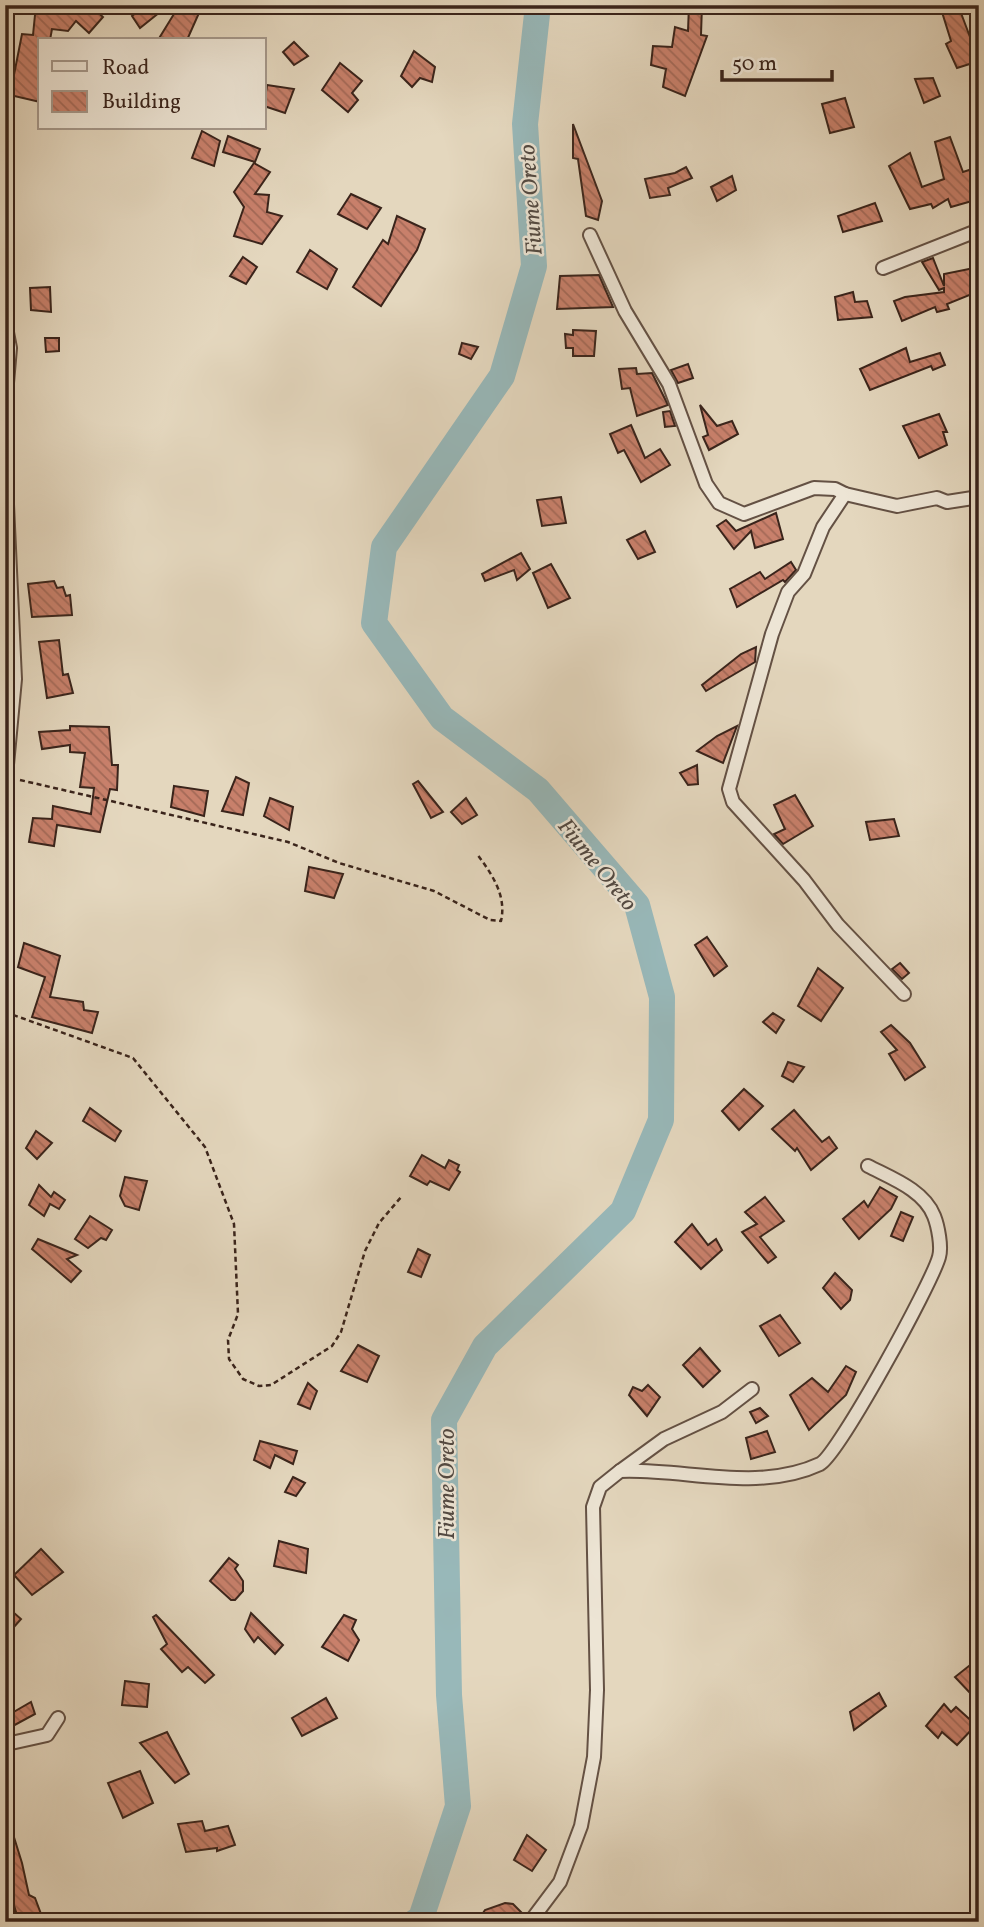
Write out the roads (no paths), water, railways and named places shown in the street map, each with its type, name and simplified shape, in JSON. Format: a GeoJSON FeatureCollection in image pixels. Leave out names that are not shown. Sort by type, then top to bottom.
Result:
{"type":"FeatureCollection","features":[{"type":"Feature","properties":{"kind":"street"},"geometry":{"type":"LineString","coordinates":[[883,268],[979,230]]}},
{"type":"Feature","properties":{"kind":"street"},"geometry":{"type":"LineString","coordinates":[[590,235],[625,311],[669,384],[706,484],[719,503],[744,514],[814,488],[835,489],[845,494],[897,506],[937,498],[947,502],[979,497]]}},
{"type":"Feature","properties":{"kind":"street"},"geometry":{"type":"LineString","coordinates":[[5,322],[10,348],[5,406]]}},
{"type":"Feature","properties":{"kind":"street"},"geometry":{"type":"LineString","coordinates":[[5,461],[15,679],[6,781]]}},
{"type":"Feature","properties":{"kind":"street"},"geometry":{"type":"LineString","coordinates":[[845,494],[823,527],[804,574],[788,592],[736,757],[729,789],[733,802],[804,880],[838,925],[904,994]]}},
{"type":"Feature","properties":{"kind":"street"},"geometry":{"type":"LineString","coordinates":[[620,1471],[773,1478],[822,1463],[873,1387],[930,1284],[940,1254],[935,1217],[926,1200],[868,1166]]}},
{"type":"Feature","properties":{"kind":"street"},"geometry":{"type":"LineString","coordinates":[[530,1922],[560,1882],[581,1826],[594,1757],[597,1690],[593,1507],[600,1487],[664,1438],[722,1412],[752,1389]]}},
{"type":"Feature","properties":{"kind":"street"},"geometry":{"type":"LineString","coordinates":[[5,1738],[11,1743],[47,1735],[58,1718]]}},
{"type":"Feature","properties":{"kind":"waterway","name":"Fiume Oreto"},"geometry":{"type":"LineString","coordinates":[[415,1922],[421,1918],[458,1806],[449,1695],[444,1420],[485,1346],[623,1211],[661,1120],[662,997],[637,905],[538,790],[442,718],[374,623],[384,547],[502,376],[534,266],[525,124],[538,5]]}}]}
